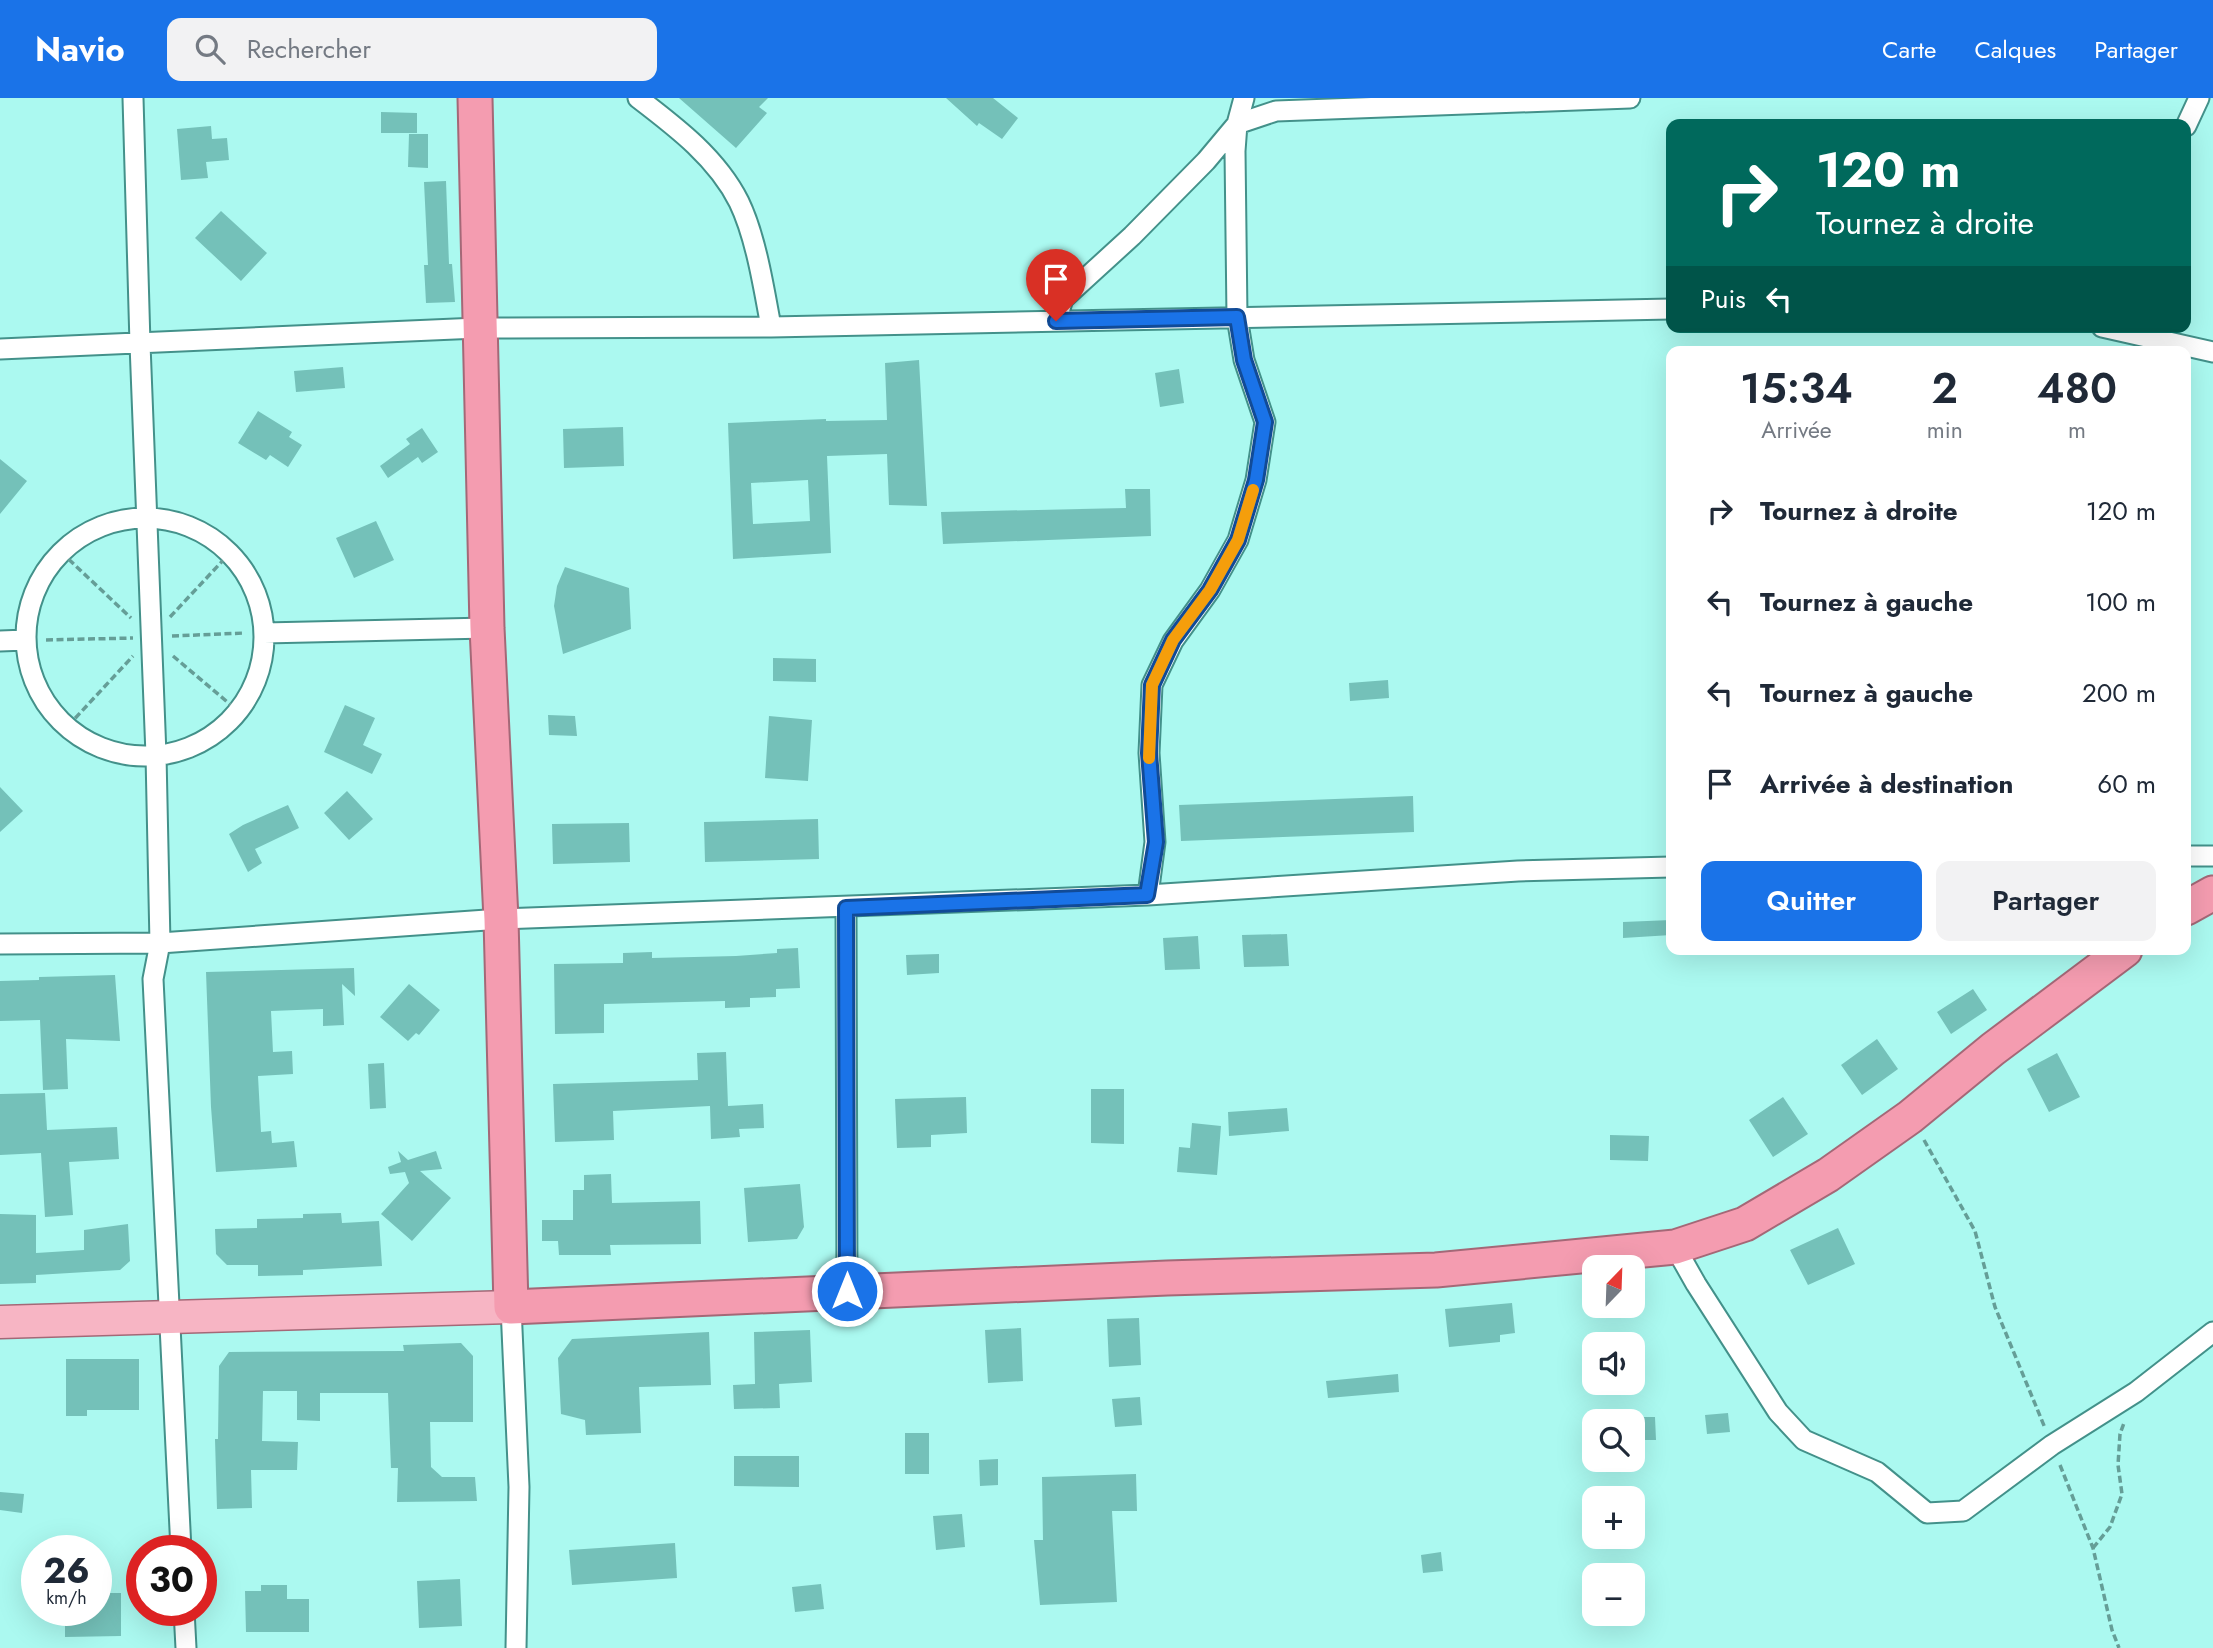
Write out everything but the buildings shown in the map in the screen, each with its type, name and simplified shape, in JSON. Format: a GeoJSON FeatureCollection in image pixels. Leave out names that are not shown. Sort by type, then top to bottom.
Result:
{"type":"FeatureCollection","features":[{"type":"Feature","properties":{"kind":"highway"},"geometry":{"type":"LineString","coordinates":[[475,98],[478,328],[487,628],[501,919],[511,1307],[1167,1278],[1436,1270],[1675,1247],[1745,1224],[1828,1175],[1910,1117],[1993,1049],[2118,955]]}},
{"type":"Feature","properties":{"kind":"highway"},"geometry":{"type":"LineString","coordinates":[[2191,905],[2213,893]]}},
{"type":"Feature","properties":{"kind":"main road"},"geometry":{"type":"LineString","coordinates":[[0,1322],[511,1307]]}},
{"type":"Feature","properties":{"kind":"street"},"geometry":{"type":"LineString","coordinates":[[133,98],[139,344],[156,755],[160,943],[153,979],[179,1535]]}},
{"type":"Feature","properties":{"kind":"street"},"geometry":{"type":"LineString","coordinates":[[638,98],[680,130],[710,161],[739,202],[754,248],[771,327]]}},
{"type":"Feature","properties":{"kind":"street"},"geometry":{"type":"LineString","coordinates":[[1147,895],[1156,842],[1149,753],[1152,685],[1173,640],[1210,590],[1238,540],[1256,480],[1265,422],[1244,360],[1237,317],[1235,151],[1237,124],[1244,98]]}},
{"type":"Feature","properties":{"kind":"street"},"geometry":{"type":"LineString","coordinates":[[1056,321],[1063,299],[1206,161],[1237,124],[1276,111],[1630,98]]}},
{"type":"Feature","properties":{"kind":"street"},"geometry":{"type":"LineString","coordinates":[[2189,119],[2196,99]]}},
{"type":"Feature","properties":{"kind":"street"},"geometry":{"type":"LineString","coordinates":[[0,349],[478,328],[771,327],[1666,309]]}},
{"type":"Feature","properties":{"kind":"street"},"geometry":{"type":"LineString","coordinates":[[2129,333],[2186,346]]}},
{"type":"Feature","properties":{"kind":"street"},"geometry":{"type":"LineString","coordinates":[[2191,347],[2213,352]]}},
{"type":"Feature","properties":{"kind":"street"},"geometry":{"type":"LineString","coordinates":[[146,518],[189,526],[222,547],[248,577],[262,613],[264,633],[259,671],[252,690],[238,711],[214,734],[197,744],[156,755],[120,752],[102,747],[68,726],[43,696],[28,660],[26,640],[27,621],[38,584],[61,552],[93,530],[111,523],[146,518]]}},
{"type":"Feature","properties":{"kind":"street"},"geometry":{"type":"LineString","coordinates":[[264,633],[487,628]]}},
{"type":"Feature","properties":{"kind":"street"},"geometry":{"type":"LineString","coordinates":[[0,642],[26,640]]}},
{"type":"Feature","properties":{"kind":"street"},"geometry":{"type":"LineString","coordinates":[[2191,856],[2213,856]]}},
{"type":"Feature","properties":{"kind":"street"},"geometry":{"type":"LineString","coordinates":[[0,944],[160,943],[501,919],[1147,895],[1518,871],[1666,867]]}},
{"type":"Feature","properties":{"kind":"street"},"geometry":{"type":"LineString","coordinates":[[846,908],[847,1291]]}},
{"type":"Feature","properties":{"kind":"street"},"geometry":{"type":"LineString","coordinates":[[1675,1247],[1778,1412],[1804,1440],[1877,1472],[1927,1513],[1963,1511],[2052,1445],[2136,1392],[2213,1332]]}},
{"type":"Feature","properties":{"kind":"street"},"geometry":{"type":"LineString","coordinates":[[511,1307],[519,1488],[516,1648]]}},
{"type":"Feature","properties":{"kind":"street"},"geometry":{"type":"LineString","coordinates":[[185,1626],[186,1648]]}},
{"type":"Feature","properties":{"kind":"path"},"geometry":{"type":"LineString","coordinates":[[1910,1117],[1975,1231],[1995,1307],[2092,1548],[2119,1648]]}},
{"type":"Feature","properties":{"kind":"path"},"geometry":{"type":"LineString","coordinates":[[2092,1548],[2110,1527],[2122,1494],[2118,1465],[2120,1434],[2136,1392]]}},
{"type":"Feature","properties":{"kind":"slow traffic"},"geometry":{"type":"LineString","coordinates":[[1149,758],[1152,685],[1173,640],[1210,590],[1238,540],[1253,490]]}},
{"type":"Feature","properties":{"kind":"route"},"geometry":{"type":"LineString","coordinates":[[847,1291],[846,908],[1147,895],[1156,842],[1149,753],[1152,685],[1173,640],[1210,590],[1238,540],[1256,480],[1265,422],[1244,360],[1237,317],[1056,321]]}}]}
